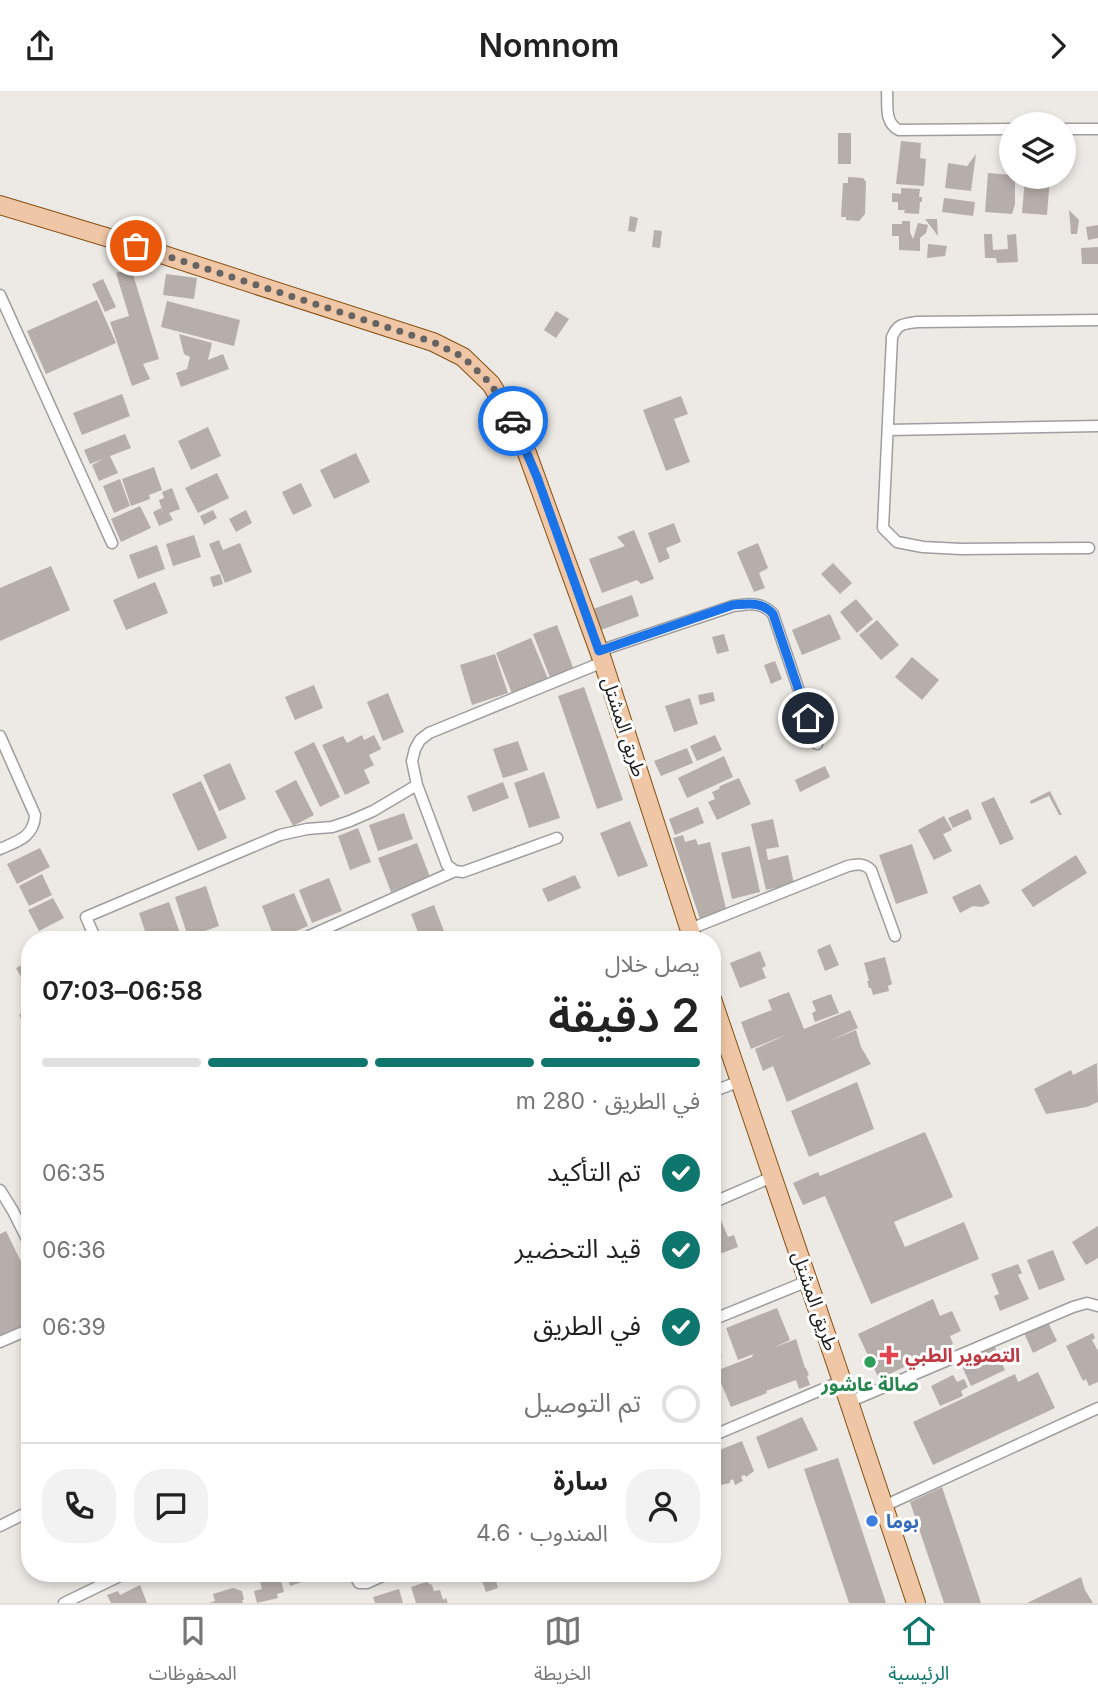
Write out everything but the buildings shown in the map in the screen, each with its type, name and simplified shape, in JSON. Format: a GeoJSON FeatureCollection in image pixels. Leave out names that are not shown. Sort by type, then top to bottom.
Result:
{"type":"FeatureCollection","features":[{"type":"Feature","properties":{"kind":"main road","name":"طريق المشتل"},"geometry":{"type":"LineString","coordinates":[[0,205],[433,342],[463,357],[491,384],[510,415],[537,477],[601,657],[690,931]]}},
{"type":"Feature","properties":{"kind":"main road","name":"طريق المشتل"},"geometry":{"type":"LineString","coordinates":[[721,1040],[740,1081],[916,1603]]}},
{"type":"Feature","properties":{"kind":"street"},"geometry":{"type":"LineString","coordinates":[[887,91],[890,123],[899,130],[999,129]]}},
{"type":"Feature","properties":{"kind":"street"},"geometry":{"type":"LineString","coordinates":[[1076,129],[1098,129]]}},
{"type":"Feature","properties":{"kind":"street"},"geometry":{"type":"LineString","coordinates":[[0,295],[111,543]]}},
{"type":"Feature","properties":{"kind":"street"},"geometry":{"type":"LineString","coordinates":[[1089,548],[923,547],[897,542],[883,528],[892,337],[896,328],[902,324],[944,322],[1098,320]]}},
{"type":"Feature","properties":{"kind":"street"},"geometry":{"type":"LineString","coordinates":[[888,430],[1098,426]]}},
{"type":"Feature","properties":{"kind":"street"},"geometry":{"type":"LineString","coordinates":[[557,838],[463,872],[455,871],[447,865],[417,785],[412,761],[420,740],[429,733],[601,657],[733,605],[756,603],[773,614],[817,744]]}},
{"type":"Feature","properties":{"kind":"street"},"geometry":{"type":"LineString","coordinates":[[0,736],[35,815],[32,830],[26,837],[0,849]]}},
{"type":"Feature","properties":{"kind":"street"},"geometry":{"type":"LineString","coordinates":[[92,931],[86,917],[280,835],[332,827],[350,821],[417,785]]}},
{"type":"Feature","properties":{"kind":"street"},"geometry":{"type":"LineString","coordinates":[[698,931],[848,866],[860,864],[872,870],[895,936]]}},
{"type":"Feature","properties":{"kind":"street"},"geometry":{"type":"LineString","coordinates":[[320,931],[455,871]]}},
{"type":"Feature","properties":{"kind":"street"},"geometry":{"type":"LineString","coordinates":[[721,1089],[740,1081]]}},
{"type":"Feature","properties":{"kind":"street"},"geometry":{"type":"LineString","coordinates":[[721,1199],[772,1177]]}},
{"type":"Feature","properties":{"kind":"street"},"geometry":{"type":"LineString","coordinates":[[0,1190],[21,1227]]}},
{"type":"Feature","properties":{"kind":"street"},"geometry":{"type":"LineString","coordinates":[[721,1316],[808,1281]]}},
{"type":"Feature","properties":{"kind":"street"},"geometry":{"type":"LineString","coordinates":[[849,1402],[1073,1307],[1087,1303],[1098,1306]]}},
{"type":"Feature","properties":{"kind":"street"},"geometry":{"type":"LineString","coordinates":[[0,1342],[21,1333]]}},
{"type":"Feature","properties":{"kind":"street"},"geometry":{"type":"LineString","coordinates":[[721,1432],[842,1381]]}},
{"type":"Feature","properties":{"kind":"street"},"geometry":{"type":"LineString","coordinates":[[884,1506],[1098,1408]]}},
{"type":"Feature","properties":{"kind":"street"},"geometry":{"type":"LineString","coordinates":[[0,1526],[21,1516]]}},
{"type":"Feature","properties":{"kind":"street"},"geometry":{"type":"LineString","coordinates":[[64,1603],[108,1582]]}},
{"type":"Feature","properties":{"kind":"way so far"},"geometry":{"type":"LineString","coordinates":[[136,246],[433,342],[463,357],[491,384],[513,421]]}},
{"type":"Feature","properties":{"kind":"place","name":"التصوير الطبي"},"geometry":{"type":"Point","coordinates":[889,1355]}},
{"type":"Feature","properties":{"kind":"place","name":"صالة عاشور"},"geometry":{"type":"Point","coordinates":[870,1362]}},
{"type":"Feature","properties":{"kind":"place","name":"بوما"},"geometry":{"type":"Point","coordinates":[872,1521]}},
{"type":"Feature","properties":{"kind":"route"},"geometry":{"type":"LineString","coordinates":[[513,421],[537,477],[599,651],[733,605],[756,603],[773,614],[808,718]]}}]}
